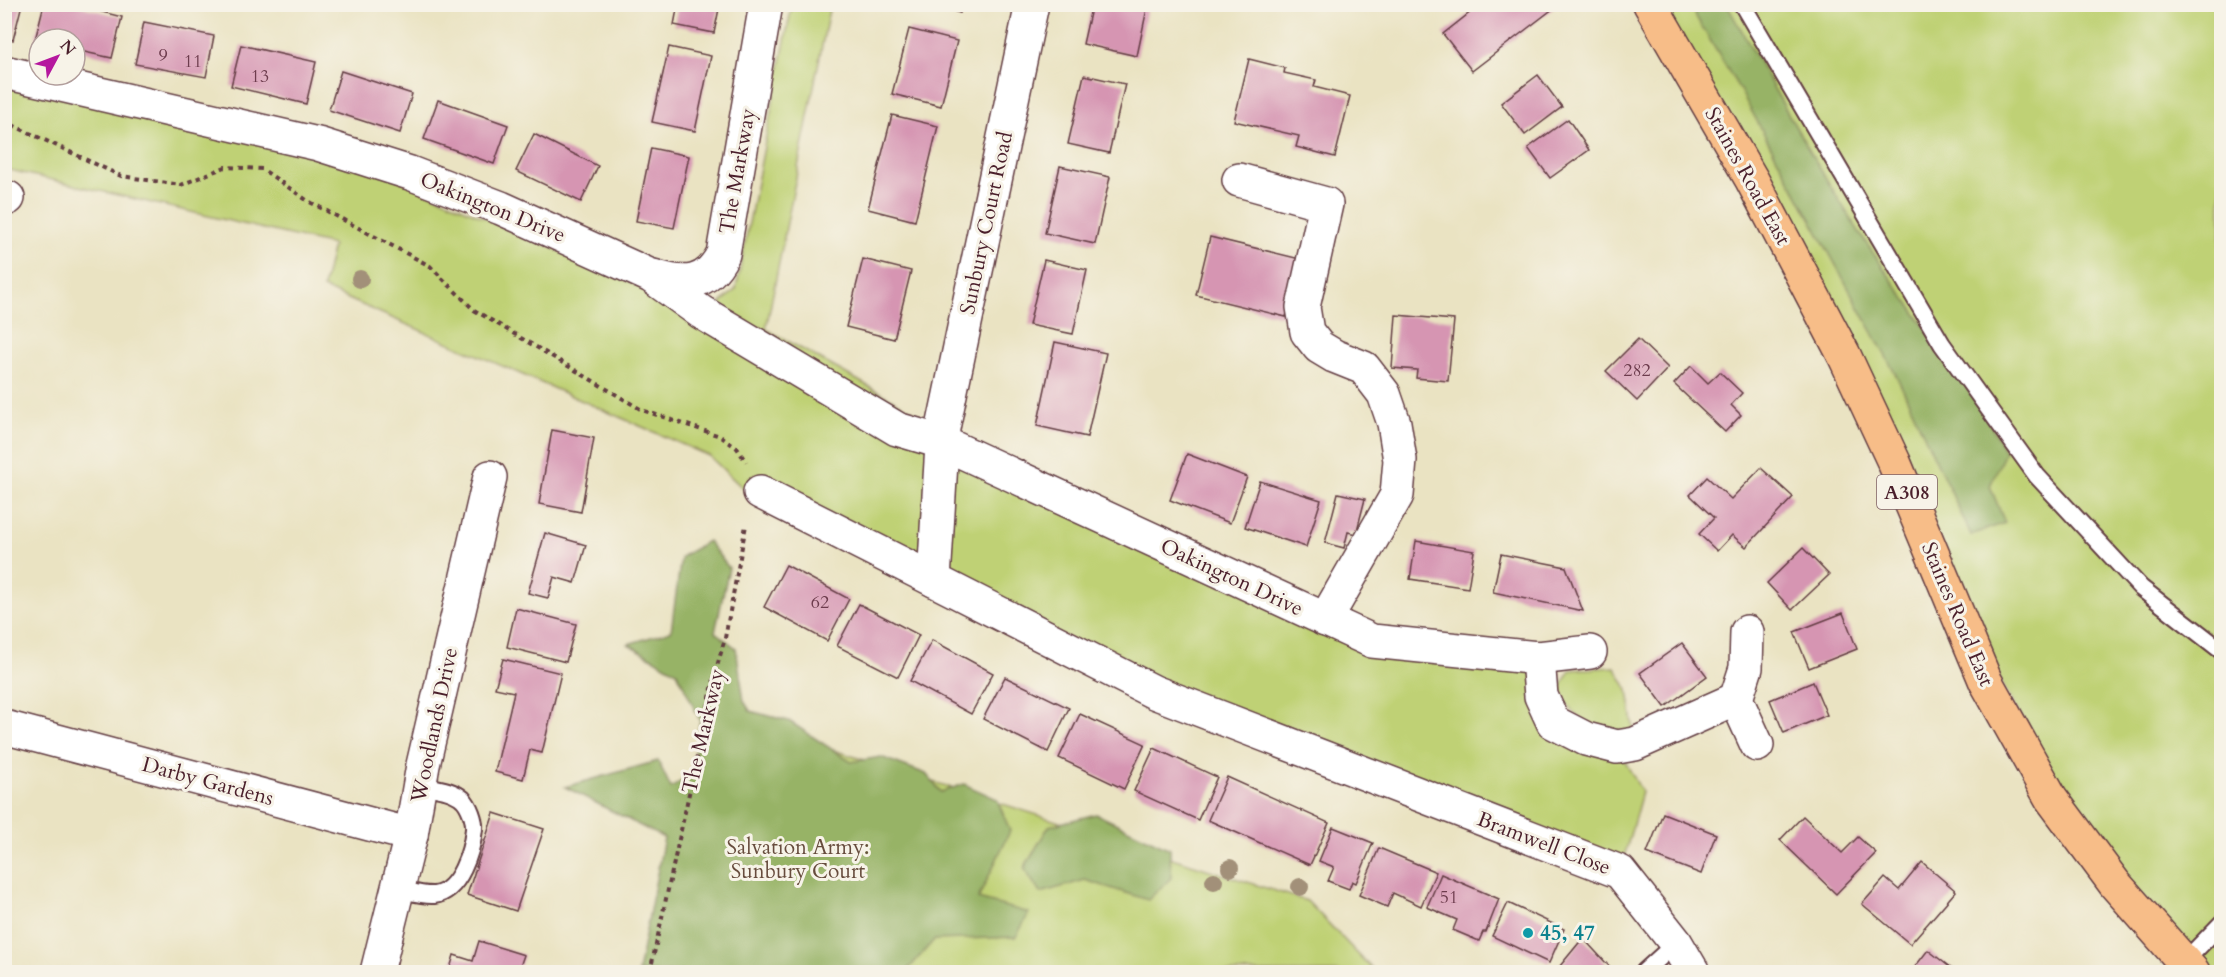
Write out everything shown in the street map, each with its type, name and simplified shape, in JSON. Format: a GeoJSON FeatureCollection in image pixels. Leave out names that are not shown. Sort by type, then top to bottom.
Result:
{"type":"FeatureCollection","features":[{"type":"Feature","properties":{"kind":"highway","name":"Staines Road East"},"geometry":{"type":"LineString","coordinates":[[1650,4],[1752,180],[1844,354],[1894,462],[1986,682],[2051,798],[2115,884],[2188,968]]}},
{"type":"Feature","properties":{"kind":"street","name":"The Markway"},"geometry":{"type":"LineString","coordinates":[[651,276],[675,283],[696,281],[712,270],[723,254],[766,4]]}},
{"type":"Feature","properties":{"kind":"street","name":"Sunbury Court Road"},"geometry":{"type":"LineString","coordinates":[[941,442],[1032,4]]}},
{"type":"Feature","properties":{"kind":"street","name":"Oakington Drive"},"geometry":{"type":"LineString","coordinates":[[4,72],[328,147],[410,173],[501,208],[651,276],[701,312],[897,429],[941,442],[1372,641],[1538,658],[1590,652]]}},
{"type":"Feature","properties":{"kind":"street"},"geometry":{"type":"LineString","coordinates":[[1239,180],[1326,204],[1304,307],[1307,332],[1319,347],[1334,356],[1364,368],[1384,394],[1394,423],[1400,460],[1397,495],[1325,620]]}},
{"type":"Feature","properties":{"kind":"street"},"geometry":{"type":"LineString","coordinates":[[757,490],[934,579],[941,442]]}},
{"type":"Feature","properties":{"kind":"street","name":"Woodlands Drive"},"geometry":{"type":"LineString","coordinates":[[377,972],[411,835],[420,785],[490,477]]}},
{"type":"Feature","properties":{"kind":"street","name":"Bramwell Close"},"geometry":{"type":"LineString","coordinates":[[934,579],[1154,692],[1620,872],[1676,943],[1694,972]]}},
{"type":"Feature","properties":{"kind":"street"},"geometry":{"type":"LineString","coordinates":[[1747,632],[1746,668],[1736,699],[1757,745]]}},
{"type":"Feature","properties":{"kind":"street"},"geometry":{"type":"LineString","coordinates":[[1538,658],[1541,696],[1553,722],[1586,739],[1617,747],[1635,744],[1736,699]]}},
{"type":"Feature","properties":{"kind":"street","name":"Darby Gardens"},"geometry":{"type":"LineString","coordinates":[[4,727],[411,835]]}},
{"type":"Feature","properties":{"kind":"lane"},"geometry":{"type":"LineString","coordinates":[[1742,4],[1942,344],[2037,476],[2141,588],[2222,651]]}},
{"type":"Feature","properties":{"kind":"lane"},"geometry":{"type":"LineString","coordinates":[[397,889],[434,895],[453,885],[462,873],[475,827],[462,799],[448,791],[420,785]]}},
{"type":"Feature","properties":{"kind":"lane"},"geometry":{"type":"LineString","coordinates":[[2188,968],[2222,923]]}},
{"type":"Feature","properties":{"kind":"lane"},"geometry":{"type":"LineString","coordinates":[[1644,972],[1676,943]]}},
{"type":"Feature","properties":{"kind":"path"},"geometry":{"type":"LineString","coordinates":[[4,121],[121,176],[181,185],[225,167],[262,169],[308,201],[430,266],[474,310],[642,410],[720,436],[737,448],[750,468],[757,490]]}},
{"type":"Feature","properties":{"kind":"path","name":"The Markway"},"geometry":{"type":"LineString","coordinates":[[650,972],[757,490]]}},
{"type":"Feature","properties":{"kind":"green space"},"geometry":{"type":"Polygon","coordinates":[[[792,5],[830,5],[766,329],[943,428],[1325,620],[1538,658],[1541,696],[1617,747],[1642,792],[1620,872],[1352,769],[749,494],[709,456],[323,288],[333,245],[5,169],[4,72],[27,77],[27,87],[69,87],[318,144],[707,316],[736,289],[792,5]]]}},
{"type":"Feature","properties":{"kind":"green space"},"geometry":{"type":"Polygon","coordinates":[[[1650,5],[2221,5],[2221,972],[2193,972],[2115,884],[1947,586],[1650,5]]]}},
{"type":"Feature","properties":{"kind":"green space"},"geometry":{"type":"Polygon","coordinates":[[[1689,5],[1727,5],[1848,215],[1974,398],[2005,452],[1990,486],[2005,523],[1971,535],[1896,375],[1740,90],[1689,5]]]}},
{"type":"Feature","properties":{"kind":"green space","name":"Salvation Army: Sunbury Court"},"geometry":{"type":"Polygon","coordinates":[[[708,541],[729,568],[715,632],[736,648],[744,701],[750,711],[789,721],[851,762],[881,757],[926,774],[941,792],[964,784],[997,799],[1010,831],[978,899],[1029,913],[1016,937],[934,940],[906,972],[638,972],[664,838],[565,787],[658,761],[671,788],[691,774],[700,720],[677,672],[628,644],[671,631],[681,557],[708,541]]]}},
{"type":"Feature","properties":{"kind":"green space"},"geometry":{"type":"Polygon","coordinates":[[[1615,667],[1628,690],[1634,731],[1598,727],[1579,718],[1565,700],[1560,688],[1570,670],[1615,667]]]}},
{"type":"Feature","properties":{"kind":"green space","name":"Salvation Army: Sunbury Court"},"geometry":{"type":"Polygon","coordinates":[[[714,712],[1307,901],[1375,972],[657,972],[714,712]]]}},
{"type":"Feature","properties":{"kind":"green space"},"geometry":{"type":"Polygon","coordinates":[[[1096,814],[1170,849],[1171,878],[1148,900],[1085,880],[1040,893],[1024,868],[1049,826],[1096,814]]]}},
{"type":"Feature","properties":{"kind":"building"},"geometry":{"type":"Polygon","coordinates":[[[4,4],[22,4],[13,40],[4,38],[4,4]]]}},
{"type":"Feature","properties":{"kind":"building"},"geometry":{"type":"Polygon","coordinates":[[[44,4],[71,4],[122,17],[112,58],[87,53],[87,27],[38,27],[44,4]]]}},
{"type":"Feature","properties":{"kind":"building"},"geometry":{"type":"Polygon","coordinates":[[[678,4],[720,4],[714,33],[674,25],[678,4]]]}},
{"type":"Feature","properties":{"kind":"building"},"geometry":{"type":"Polygon","coordinates":[[[929,4],[963,4],[960,13],[929,4]]]}},
{"type":"Feature","properties":{"kind":"building"},"geometry":{"type":"Polygon","coordinates":[[[1092,4],[1148,4],[1137,56],[1083,44],[1092,4]]]}},
{"type":"Feature","properties":{"kind":"building"},"geometry":{"type":"Polygon","coordinates":[[[1481,4],[1552,4],[1554,8],[1472,71],[1443,34],[1481,4]]]}},
{"type":"Feature","properties":{"kind":"building"},"geometry":{"type":"Polygon","coordinates":[[[144,22],[214,36],[206,77],[135,64],[144,22]]]}},
{"type":"Feature","properties":{"kind":"building"},"geometry":{"type":"Polygon","coordinates":[[[909,29],[957,41],[941,106],[892,94],[909,29]]]}},
{"type":"Feature","properties":{"kind":"building"},"geometry":{"type":"Polygon","coordinates":[[[241,45],[316,62],[306,104],[231,86],[241,45]]]}},
{"type":"Feature","properties":{"kind":"building"},"geometry":{"type":"Polygon","coordinates":[[[669,47],[711,56],[695,131],[652,122],[669,47]]]}},
{"type":"Feature","properties":{"kind":"building"},"geometry":{"type":"Polygon","coordinates":[[[1249,59],[1285,68],[1284,73],[1316,80],[1314,87],[1350,96],[1335,157],[1296,147],[1299,136],[1234,121],[1249,59]]]}},
{"type":"Feature","properties":{"kind":"building"},"geometry":{"type":"Polygon","coordinates":[[[341,71],[412,94],[400,133],[329,110],[341,71]]]}},
{"type":"Feature","properties":{"kind":"building"},"geometry":{"type":"Polygon","coordinates":[[[1084,75],[1125,84],[1109,153],[1068,144],[1084,75]]]}},
{"type":"Feature","properties":{"kind":"building"},"geometry":{"type":"Polygon","coordinates":[[[1538,75],[1562,107],[1525,135],[1501,103],[1538,75]]]}},
{"type":"Feature","properties":{"kind":"building"},"geometry":{"type":"Polygon","coordinates":[[[438,100],[508,125],[494,164],[424,139],[438,100]]]}},
{"type":"Feature","properties":{"kind":"building"},"geometry":{"type":"Polygon","coordinates":[[[892,115],[938,126],[915,221],[868,209],[892,115]]]}},
{"type":"Feature","properties":{"kind":"building"},"geometry":{"type":"Polygon","coordinates":[[[1568,119],[1589,150],[1550,178],[1528,148],[1568,119]]]}},
{"type":"Feature","properties":{"kind":"building"},"geometry":{"type":"Polygon","coordinates":[[[534,134],[598,166],[581,202],[516,171],[534,134]]]}},
{"type":"Feature","properties":{"kind":"building"},"geometry":{"type":"Polygon","coordinates":[[[651,148],[689,156],[674,228],[636,221],[651,148]]]}},
{"type":"Feature","properties":{"kind":"building"},"geometry":{"type":"Polygon","coordinates":[[[1060,166],[1110,177],[1095,244],[1045,233],[1060,166]]]}},
{"type":"Feature","properties":{"kind":"building"},"geometry":{"type":"Polygon","coordinates":[[[1210,237],[1300,259],[1286,317],[1196,295],[1210,237]]]}},
{"type":"Feature","properties":{"kind":"building"},"geometry":{"type":"Polygon","coordinates":[[[863,259],[911,271],[894,339],[846,327],[863,259]]]}},
{"type":"Feature","properties":{"kind":"building"},"geometry":{"type":"Polygon","coordinates":[[[1044,260],[1087,270],[1073,334],[1029,325],[1044,260]]]}},
{"type":"Feature","properties":{"kind":"building"},"geometry":{"type":"Polygon","coordinates":[[[1396,315],[1454,320],[1448,381],[1416,378],[1417,370],[1392,368],[1396,315]]]}},
{"type":"Feature","properties":{"kind":"building"},"geometry":{"type":"Polygon","coordinates":[[[1638,339],[1668,368],[1637,401],[1606,371],[1638,339]]]}},
{"type":"Feature","properties":{"kind":"building"},"geometry":{"type":"Polygon","coordinates":[[[1055,342],[1106,353],[1087,437],[1037,426],[1055,342]]]}},
{"type":"Feature","properties":{"kind":"building"},"geometry":{"type":"Polygon","coordinates":[[[1691,366],[1708,383],[1720,372],[1742,393],[1731,405],[1741,415],[1725,432],[1674,384],[1691,366]]]}},
{"type":"Feature","properties":{"kind":"building"},"geometry":{"type":"Polygon","coordinates":[[[552,430],[594,438],[581,512],[539,504],[552,430]]]}},
{"type":"Feature","properties":{"kind":"building"},"geometry":{"type":"Polygon","coordinates":[[[1187,454],[1247,477],[1230,523],[1170,500],[1187,454]]]}},
{"type":"Feature","properties":{"kind":"building"},"geometry":{"type":"Polygon","coordinates":[[[1761,468],[1793,497],[1746,547],[1732,535],[1717,551],[1699,534],[1714,518],[1690,495],[1707,477],[1731,499],[1761,468]]]}},
{"type":"Feature","properties":{"kind":"building"},"geometry":{"type":"Polygon","coordinates":[[[1260,481],[1321,500],[1306,547],[1245,527],[1260,481]]]}},
{"type":"Feature","properties":{"kind":"building"},"geometry":{"type":"Polygon","coordinates":[[[1338,493],[1365,499],[1356,534],[1348,532],[1344,548],[1325,543],[1338,493]]]}},
{"type":"Feature","properties":{"kind":"building"},"geometry":{"type":"Polygon","coordinates":[[[545,533],[586,545],[575,583],[554,577],[548,598],[528,593],[545,533]]]}},
{"type":"Feature","properties":{"kind":"building"},"geometry":{"type":"Polygon","coordinates":[[[1416,541],[1474,551],[1468,588],[1410,579],[1416,541]]]}},
{"type":"Feature","properties":{"kind":"building"},"geometry":{"type":"Polygon","coordinates":[[[1803,548],[1829,575],[1792,610],[1767,583],[1803,548]]]}},
{"type":"Feature","properties":{"kind":"building"},"geometry":{"type":"Polygon","coordinates":[[[1501,554],[1566,567],[1583,611],[1493,592],[1501,554]]]}},
{"type":"Feature","properties":{"kind":"building"},"geometry":{"type":"Polygon","coordinates":[[[786,565],[849,599],[827,641],[764,607],[786,565]]]}},
{"type":"Feature","properties":{"kind":"building"},"geometry":{"type":"Polygon","coordinates":[[[859,604],[919,635],[898,677],[837,646],[859,604]]]}},
{"type":"Feature","properties":{"kind":"building"},"geometry":{"type":"Polygon","coordinates":[[[516,608],[576,624],[566,662],[507,647],[516,608]]]}},
{"type":"Feature","properties":{"kind":"building"},"geometry":{"type":"Polygon","coordinates":[[[1843,613],[1857,649],[1809,668],[1794,632],[1843,613]]]}},
{"type":"Feature","properties":{"kind":"building"},"geometry":{"type":"Polygon","coordinates":[[[932,640],[993,673],[971,714],[910,681],[932,640]]]}},
{"type":"Feature","properties":{"kind":"building"},"geometry":{"type":"Polygon","coordinates":[[[1682,643],[1707,676],[1665,707],[1640,673],[1682,643]]]}},
{"type":"Feature","properties":{"kind":"building"},"geometry":{"type":"Polygon","coordinates":[[[503,659],[561,673],[542,753],[530,750],[523,779],[495,772],[514,692],[495,688],[503,659]]]}},
{"type":"Feature","properties":{"kind":"building"},"geometry":{"type":"Polygon","coordinates":[[[1005,677],[1069,708],[1048,752],[983,719],[1005,677]]]}},
{"type":"Feature","properties":{"kind":"building"},"geometry":{"type":"Polygon","coordinates":[[[1813,682],[1827,715],[1784,733],[1770,700],[1813,682]]]}},
{"type":"Feature","properties":{"kind":"building"},"geometry":{"type":"Polygon","coordinates":[[[1080,714],[1145,744],[1124,789],[1059,758],[1080,714]]]}},
{"type":"Feature","properties":{"kind":"building"},"geometry":{"type":"Polygon","coordinates":[[[1154,748],[1217,777],[1198,820],[1134,791],[1154,748]]]}},
{"type":"Feature","properties":{"kind":"building"},"geometry":{"type":"Polygon","coordinates":[[[1227,777],[1329,823],[1310,865],[1208,820],[1227,777]]]}},
{"type":"Feature","properties":{"kind":"building"},"geometry":{"type":"Polygon","coordinates":[[[494,813],[544,829],[516,911],[467,895],[494,813]]]}},
{"type":"Feature","properties":{"kind":"building"},"geometry":{"type":"Polygon","coordinates":[[[1663,813],[1716,834],[1701,874],[1647,853],[1663,813]]]}},
{"type":"Feature","properties":{"kind":"building"},"geometry":{"type":"Polygon","coordinates":[[[1803,816],[1842,853],[1858,837],[1876,853],[1836,894],[1780,840],[1803,816]]]}},
{"type":"Feature","properties":{"kind":"building"},"geometry":{"type":"Polygon","coordinates":[[[1333,827],[1373,843],[1356,883],[1352,881],[1349,889],[1328,881],[1334,867],[1319,861],[1333,827]]]}},
{"type":"Feature","properties":{"kind":"building"},"geometry":{"type":"Polygon","coordinates":[[[1379,848],[1436,872],[1421,906],[1393,893],[1387,907],[1359,895],[1379,848]]]}},
{"type":"Feature","properties":{"kind":"building"},"geometry":{"type":"Polygon","coordinates":[[[1922,862],[1956,891],[1910,944],[1862,904],[1885,878],[1899,890],[1922,862]]]}},
{"type":"Feature","properties":{"kind":"building"},"geometry":{"type":"Polygon","coordinates":[[[1441,874],[1499,899],[1486,932],[1483,932],[1479,941],[1453,930],[1457,920],[1427,907],[1441,874]]]}},
{"type":"Feature","properties":{"kind":"building","name":"45, 47"},"geometry":{"type":"Polygon","coordinates":[[[1508,903],[1564,929],[1549,963],[1492,936],[1508,903]]]}},
{"type":"Feature","properties":{"kind":"building"},"geometry":{"type":"Polygon","coordinates":[[[1583,938],[1607,964],[1615,972],[1555,972],[1583,938]]]}},
{"type":"Feature","properties":{"kind":"building"},"geometry":{"type":"Polygon","coordinates":[[[479,941],[524,955],[518,972],[449,972],[454,955],[473,961],[479,941]]]}},
{"type":"Feature","properties":{"kind":"building"},"geometry":{"type":"Polygon","coordinates":[[[1928,950],[1956,972],[1911,972],[1928,950]]]}},
{"type":"Feature","properties":{"kind":"place","name":"45, 47"},"geometry":{"type":"Point","coordinates":[1528,933]}}]}
